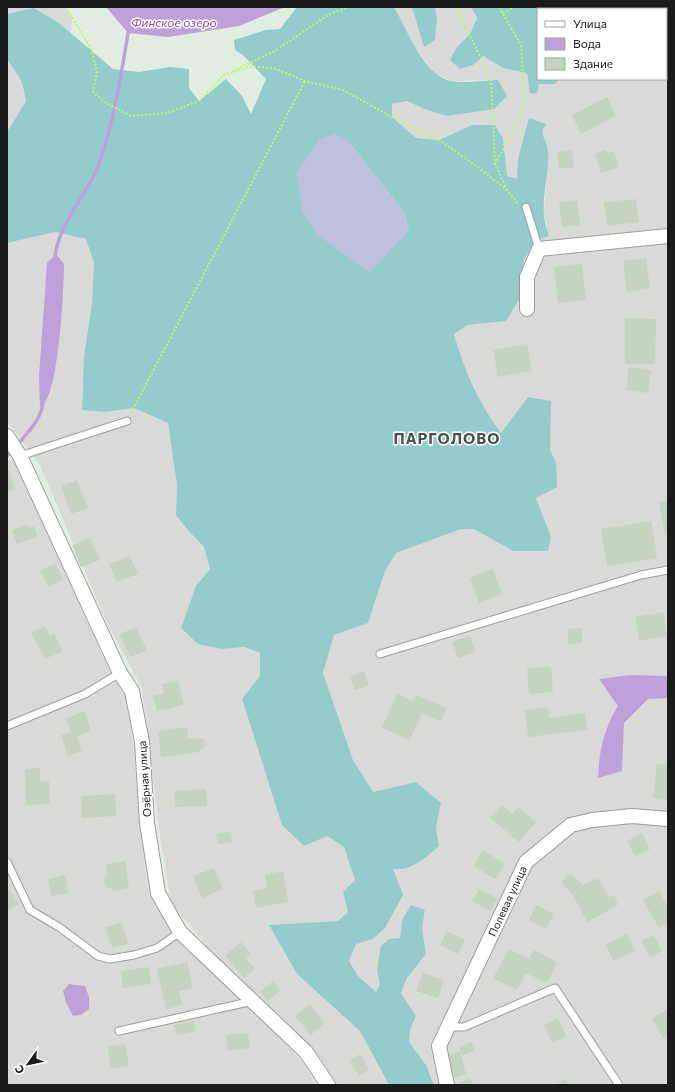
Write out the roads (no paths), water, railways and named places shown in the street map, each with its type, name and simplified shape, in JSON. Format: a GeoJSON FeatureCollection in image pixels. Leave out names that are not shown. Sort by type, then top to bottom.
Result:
{"type":"FeatureCollection","features":[{"type":"Feature","properties":{"kind":"street"},"geometry":{"type":"LineString","coordinates":[[527,309],[527,277],[539,250],[668,236]]}},
{"type":"Feature","properties":{"kind":"street","name":"Озёрная улица"},"geometry":{"type":"LineString","coordinates":[[7,436],[20,456],[120,673],[132,691],[142,742],[146,823],[158,893],[180,932],[306,1052],[328,1085]]}},
{"type":"Feature","properties":{"kind":"street","name":"Полевая улица"},"geometry":{"type":"LineString","coordinates":[[447,1085],[439,1046],[526,862],[571,825],[592,820],[632,816],[668,819]]}},
{"type":"Feature","properties":{"kind":"lane"},"geometry":{"type":"LineString","coordinates":[[526,207],[539,250]]}},
{"type":"Feature","properties":{"kind":"lane"},"geometry":{"type":"LineString","coordinates":[[20,456],[127,421]]}},
{"type":"Feature","properties":{"kind":"lane"},"geometry":{"type":"LineString","coordinates":[[380,654],[641,574],[668,570]]}},
{"type":"Feature","properties":{"kind":"lane"},"geometry":{"type":"LineString","coordinates":[[7,726],[85,694],[120,673]]}},
{"type":"Feature","properties":{"kind":"lane"},"geometry":{"type":"LineString","coordinates":[[7,862],[30,910],[59,927],[98,956],[110,959],[134,955],[156,948],[180,932]]}},
{"type":"Feature","properties":{"kind":"lane"},"geometry":{"type":"LineString","coordinates":[[448,1027],[464,1027],[555,988],[619,1085]]}},
{"type":"Feature","properties":{"kind":"lane"},"geometry":{"type":"LineString","coordinates":[[119,1032],[253,1001]]}},
{"type":"Feature","properties":{"kind":"water","name":"Финское озеро"},"geometry":{"type":"Polygon","coordinates":[[[106,7],[285,7],[239,26],[168,37],[128,33],[106,7]]]}},
{"type":"Feature","properties":{"kind":"water"},"geometry":{"type":"Polygon","coordinates":[[[56,254],[64,264],[59,341],[52,385],[46,400],[40,407],[39,376],[47,263],[56,254]]]}},
{"type":"Feature","properties":{"kind":"water"},"geometry":{"type":"Polygon","coordinates":[[[631,675],[668,676],[668,698],[648,699],[624,723],[622,771],[598,778],[603,740],[609,723],[618,706],[599,679],[631,675]]]}},
{"type":"Feature","properties":{"kind":"water"},"geometry":{"type":"Polygon","coordinates":[[[69,984],[85,986],[89,997],[89,1009],[81,1015],[73,1016],[66,1002],[63,991],[69,984]]]}},
{"type":"Feature","properties":{"kind":"waterway"},"geometry":{"type":"LineString","coordinates":[[55,258],[57,245],[62,232],[89,185],[100,161],[113,114],[128,33]]}},
{"type":"Feature","properties":{"kind":"waterway"},"geometry":{"type":"LineString","coordinates":[[19,443],[38,419],[43,402]]}},
{"type":"Feature","properties":{"kind":"waterway"},"geometry":{"type":"LineString","coordinates":[[7,456],[10,453]]}},
{"type":"Feature","properties":{"kind":"district","name":"ПАРГОЛОВО"},"geometry":{"type":"Point","coordinates":[447,438]}}]}
